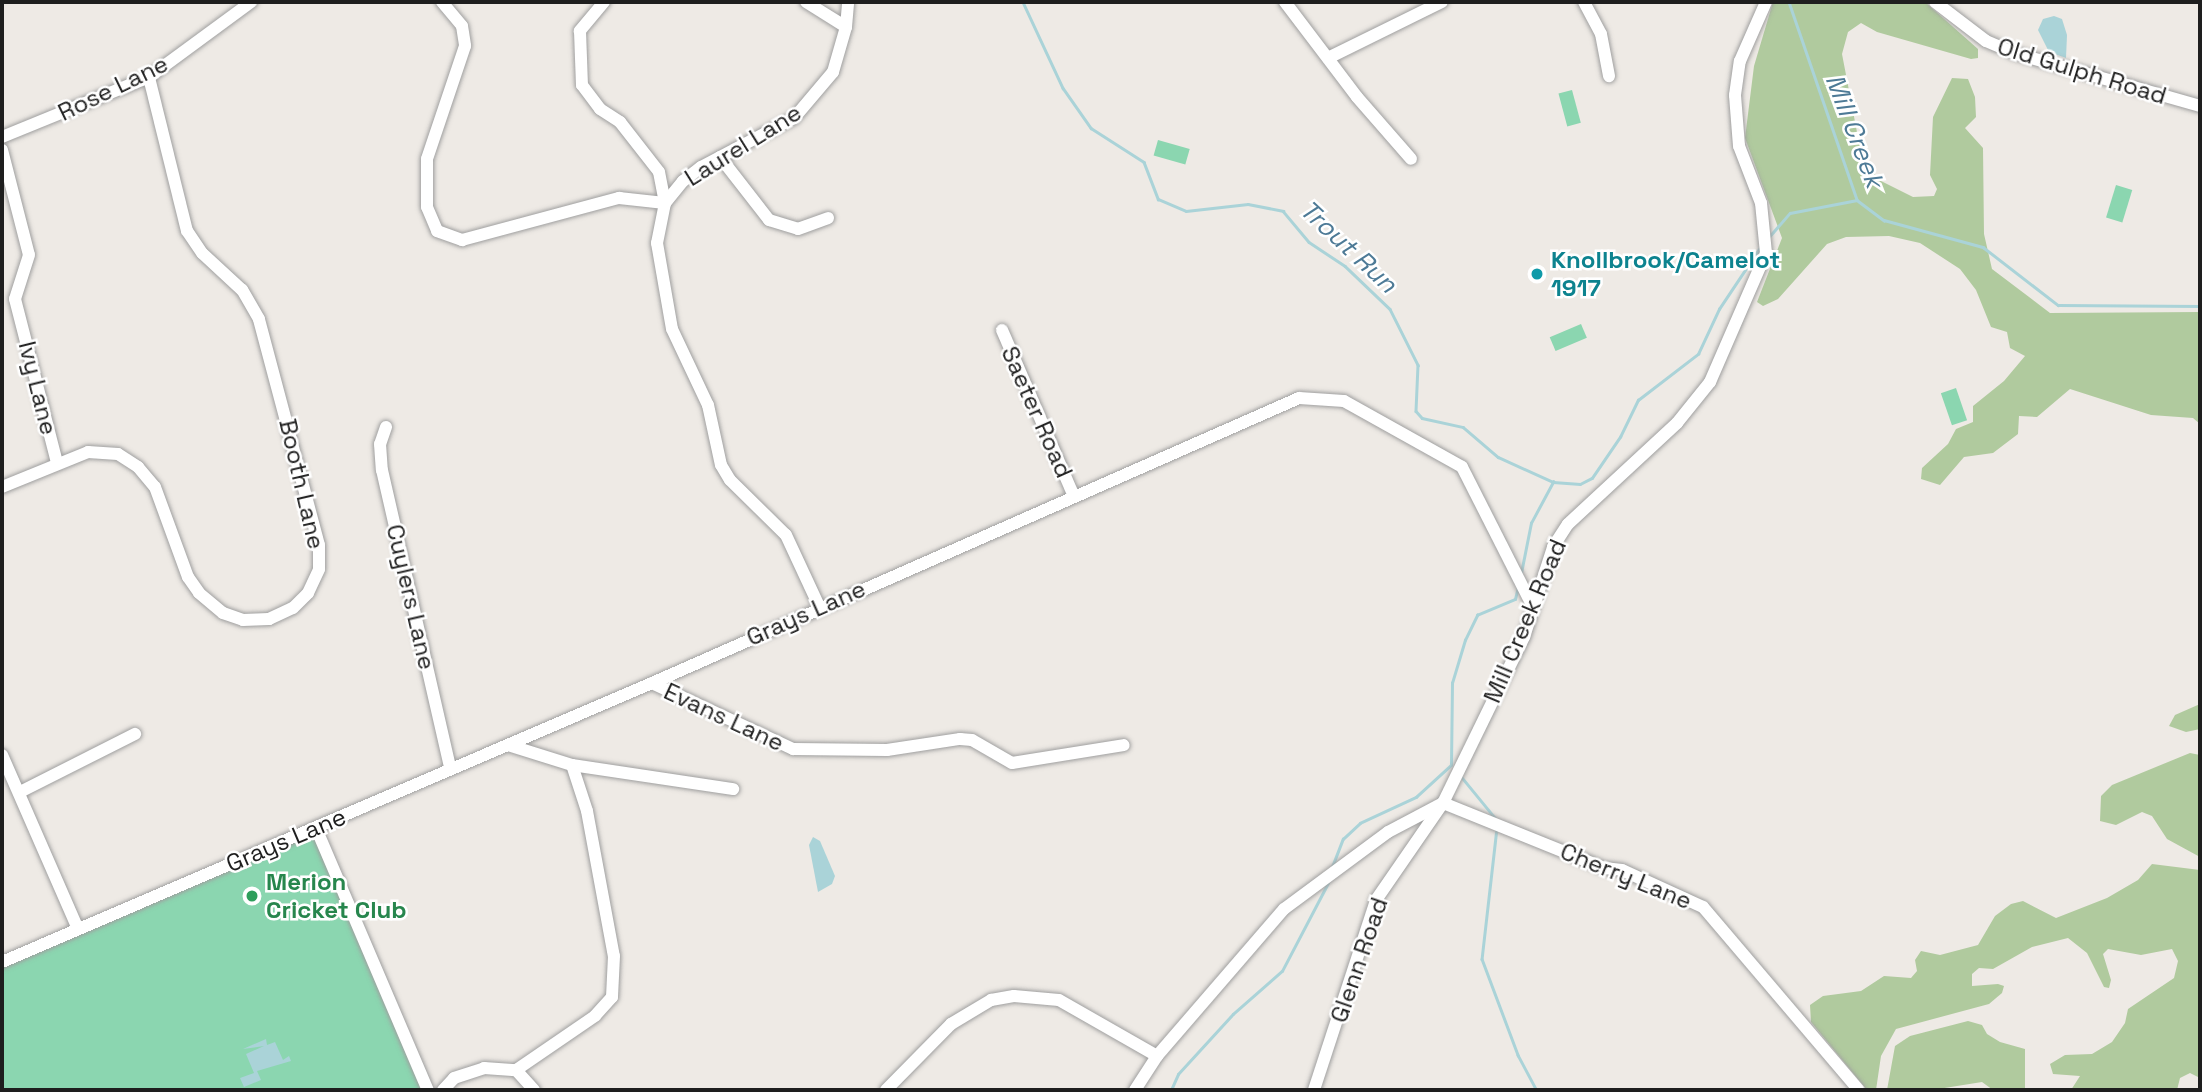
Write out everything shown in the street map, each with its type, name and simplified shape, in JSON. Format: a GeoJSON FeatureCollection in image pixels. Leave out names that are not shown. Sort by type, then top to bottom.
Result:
{"type":"FeatureCollection","features":[{"type":"Feature","properties":{"kind":"street","name":"Rose Lane"},"geometry":{"type":"LineString","coordinates":[[2,137],[149,77],[251,2]]}},
{"type":"Feature","properties":{"kind":"street"},"geometry":{"type":"LineString","coordinates":[[442,2],[462,26],[465,46],[427,159],[427,207],[437,231],[462,240],[619,198],[665,203],[659,172],[620,122],[600,109],[582,85],[579,36],[604,2]]}},
{"type":"Feature","properties":{"kind":"street"},"geometry":{"type":"LineString","coordinates":[[806,2],[846,27]]}},
{"type":"Feature","properties":{"kind":"street","name":"Laurel Lane"},"geometry":{"type":"LineString","coordinates":[[819,606],[786,535],[730,480],[721,465],[708,405],[668,317],[657,243],[665,203],[691,173],[794,118],[811,102],[840,57],[848,2]]}},
{"type":"Feature","properties":{"kind":"street"},"geometry":{"type":"LineString","coordinates":[[1285,2],[1411,159]]}},
{"type":"Feature","properties":{"kind":"street"},"geometry":{"type":"LineString","coordinates":[[1328,58],[1442,2]]}},
{"type":"Feature","properties":{"kind":"street"},"geometry":{"type":"LineString","coordinates":[[1584,2],[1601,34],[1609,76]]}},
{"type":"Feature","properties":{"kind":"street","name":"Mill Creek Road"},"geometry":{"type":"LineString","coordinates":[[1443,803],[1524,637],[1543,568],[1568,524],[1637,463],[1706,390],[1766,253],[1761,203],[1739,146],[1735,95],[1740,61],[1766,2]]}},
{"type":"Feature","properties":{"kind":"street","name":"Old Gulph Road"},"geometry":{"type":"LineString","coordinates":[[1935,2],[1986,41],[2014,52],[2200,106]]}},
{"type":"Feature","properties":{"kind":"street","name":"Booth Lane"},"geometry":{"type":"LineString","coordinates":[[2,487],[88,452],[104,452],[138,467],[155,487],[188,577],[223,613],[252,621],[281,615],[302,600],[319,569],[319,545],[270,350],[242,290],[202,253],[187,231],[149,77]]}},
{"type":"Feature","properties":{"kind":"street"},"geometry":{"type":"LineString","coordinates":[[2,150],[29,255],[15,299],[2,304]]}},
{"type":"Feature","properties":{"kind":"street"},"geometry":{"type":"LineString","coordinates":[[720,157],[775,223],[798,229],[828,218]]}},
{"type":"Feature","properties":{"kind":"street","name":"Ivy Lane"},"geometry":{"type":"LineString","coordinates":[[15,299],[57,463]]}},
{"type":"Feature","properties":{"kind":"street","name":"Saeter Road"},"geometry":{"type":"LineString","coordinates":[[1002,330],[1073,494]]}},
{"type":"Feature","properties":{"kind":"street","name":"Grays Lane"},"geometry":{"type":"LineString","coordinates":[[2,962],[316,828],[450,767],[652,683],[819,606],[1272,407],[1321,396],[1344,401],[1462,467],[1533,607]]}},
{"type":"Feature","properties":{"kind":"street","name":"Cuylers Lane"},"geometry":{"type":"LineString","coordinates":[[386,427],[380,444],[382,470],[450,767]]}},
{"type":"Feature","properties":{"kind":"street","name":"Evans Lane"},"geometry":{"type":"LineString","coordinates":[[652,683],[793,749],[887,750],[960,738],[972,740],[1012,763],[1124,746]]}},
{"type":"Feature","properties":{"kind":"street"},"geometry":{"type":"LineString","coordinates":[[20,792],[135,734]]}},
{"type":"Feature","properties":{"kind":"street"},"geometry":{"type":"LineString","coordinates":[[508,745],[572,765],[733,789]]}},
{"type":"Feature","properties":{"kind":"street"},"geometry":{"type":"LineString","coordinates":[[3,760],[20,792],[78,929]]}},
{"type":"Feature","properties":{"kind":"street"},"geometry":{"type":"LineString","coordinates":[[443,1090],[454,1078],[468,1072],[516,1070],[595,1016],[612,997],[614,956],[587,811],[572,765]]}},
{"type":"Feature","properties":{"kind":"street"},"geometry":{"type":"LineString","coordinates":[[1135,1090],[1157,1056],[1284,909],[1388,832],[1443,803]]}},
{"type":"Feature","properties":{"kind":"street","name":"Cherry Lane"},"geometry":{"type":"LineString","coordinates":[[1443,803],[1604,868],[1622,870],[1703,907],[1859,1090]]}},
{"type":"Feature","properties":{"kind":"street","name":"Glenn Road"},"geometry":{"type":"LineString","coordinates":[[1314,1090],[1376,900],[1443,803]]}},
{"type":"Feature","properties":{"kind":"street"},"geometry":{"type":"LineString","coordinates":[[316,828],[428,1090]]}},
{"type":"Feature","properties":{"kind":"street"},"geometry":{"type":"LineString","coordinates":[[886,1090],[950,1024],[991,1000],[1014,996],[1059,1000],[1157,1056]]}},
{"type":"Feature","properties":{"kind":"street"},"geometry":{"type":"LineString","coordinates":[[516,1070],[534,1090]]}},
{"type":"Feature","properties":{"kind":"green space"},"geometry":{"type":"Polygon","coordinates":[[[1773,2],[1925,2],[1978,49],[1978,58],[1971,59],[1877,32],[1861,23],[1848,32],[1842,54],[1861,153],[1879,180],[1913,197],[1934,196],[1937,189],[1930,175],[1933,117],[1952,78],[1968,79],[1975,97],[1976,117],[1965,128],[1983,148],[1984,234],[1992,269],[2050,313],[2200,312],[2200,424],[2193,418],[2151,415],[2070,389],[2037,417],[2019,416],[2018,434],[1993,453],[1964,457],[1940,485],[1921,479],[1922,468],[1948,444],[1956,429],[1973,422],[1973,406],[2004,381],[2025,356],[2010,348],[2007,332],[1991,327],[1976,290],[1960,269],[1920,243],[1889,236],[1846,237],[1827,244],[1778,299],[1763,306],[1757,302],[1782,238],[1745,138],[1754,66],[1773,2]]]}},
{"type":"Feature","properties":{"kind":"green space"},"geometry":{"type":"Polygon","coordinates":[[[1572,90],[1581,123],[1567,126],[1558,94],[1572,90]]]}},
{"type":"Feature","properties":{"kind":"green space"},"geometry":{"type":"Polygon","coordinates":[[[1158,140],[1190,149],[1185,164],[1154,155],[1158,140]]]}},
{"type":"Feature","properties":{"kind":"green space"},"geometry":{"type":"Polygon","coordinates":[[[2116,185],[2132,190],[2122,222],[2106,218],[2116,185]]]}},
{"type":"Feature","properties":{"kind":"green space"},"geometry":{"type":"Polygon","coordinates":[[[1581,324],[1587,338],[1556,351],[1550,337],[1581,324]]]}},
{"type":"Feature","properties":{"kind":"green space"},"geometry":{"type":"Polygon","coordinates":[[[1956,388],[1967,420],[1952,425],[1941,393],[1956,388]]]}},
{"type":"Feature","properties":{"kind":"green space"},"geometry":{"type":"Polygon","coordinates":[[[2200,704],[2200,729],[2186,732],[2169,726],[2175,715],[2200,704]]]}},
{"type":"Feature","properties":{"kind":"green space"},"geometry":{"type":"Polygon","coordinates":[[[2190,753],[2200,755],[2200,857],[2167,839],[2152,816],[2142,812],[2116,825],[2100,821],[2101,796],[2112,785],[2190,753]]]}},
{"type":"Feature","properties":{"kind":"green space","name":"Merion Cricket Club"},"geometry":{"type":"Polygon","coordinates":[[[316,828],[428,1090],[2,1090],[2,963],[316,828]]]}},
{"type":"Feature","properties":{"kind":"green space"},"geometry":{"type":"Polygon","coordinates":[[[2152,864],[2200,870],[2200,1078],[2190,1073],[2180,1078],[2177,1090],[2071,1090],[2080,1076],[2053,1074],[2050,1064],[2065,1055],[2092,1054],[2112,1042],[2125,1023],[2128,1009],[2174,978],[2178,961],[2172,949],[2141,955],[2108,949],[2103,954],[2111,980],[2109,988],[2104,987],[2087,953],[2068,938],[2032,947],[1993,969],[1979,968],[1972,974],[1972,986],[1998,984],[2004,986],[2002,993],[1989,1004],[1896,1029],[1881,1056],[1876,1090],[1867,1090],[1811,1022],[1810,1005],[1823,996],[1861,991],[1884,976],[1911,978],[1917,971],[1915,960],[1921,951],[1940,955],[1978,945],[1995,916],[2011,904],[2023,901],[2056,918],[2107,898],[2138,880],[2152,864]]]}},
{"type":"Feature","properties":{"kind":"green space"},"geometry":{"type":"Polygon","coordinates":[[[1968,1021],[1982,1025],[1987,1034],[2000,1042],[2025,1049],[2025,1090],[1993,1090],[1982,1082],[1932,1090],[1887,1090],[1895,1046],[1910,1036],[1968,1021]]]}},
{"type":"Feature","properties":{"kind":"water"},"geometry":{"type":"Polygon","coordinates":[[[2054,16],[2062,19],[2067,35],[2066,58],[2049,52],[2038,30],[2043,19],[2054,16]]]}},
{"type":"Feature","properties":{"kind":"water"},"geometry":{"type":"Polygon","coordinates":[[[813,837],[820,841],[835,876],[832,884],[818,892],[809,845],[813,837]]]}},
{"type":"Feature","properties":{"kind":"water"},"geometry":{"type":"Polygon","coordinates":[[[266,1039],[267,1045],[275,1042],[283,1060],[289,1056],[291,1061],[257,1071],[261,1080],[244,1087],[240,1078],[254,1073],[246,1054],[264,1046],[243,1049],[266,1039]]]}},
{"type":"Feature","properties":{"kind":"waterway","name":"Trout Run"},"geometry":{"type":"LineString","coordinates":[[1023,2],[1063,88],[1091,128],[1144,162],[1158,199],[1186,211],[1248,204],[1283,211],[1309,242],[1345,266],[1390,309],[1418,365],[1416,411],[1422,418],[1463,427],[1498,457],[1553,482],[1580,484],[1592,478],[1620,437],[1638,400],[1698,354],[1719,309],[1761,246]]}},
{"type":"Feature","properties":{"kind":"waterway","name":"Mill Creek"},"geometry":{"type":"LineString","coordinates":[[1789,2],[1857,200],[1884,220],[1983,247],[2058,305],[2200,306]]}},
{"type":"Feature","properties":{"kind":"waterway","name":"Trout Run"},"geometry":{"type":"LineString","coordinates":[[1768,238],[1790,213],[1857,200]]}},
{"type":"Feature","properties":{"kind":"waterway"},"geometry":{"type":"LineString","coordinates":[[1521,573],[1531,523],[1553,482]]}},
{"type":"Feature","properties":{"kind":"waterway"},"geometry":{"type":"LineString","coordinates":[[1332,867],[1343,839],[1360,823],[1416,797],[1451,765],[1452,683],[1465,640],[1477,615],[1515,599],[1518,587]]}},
{"type":"Feature","properties":{"kind":"waterway"},"geometry":{"type":"LineString","coordinates":[[1460,775],[1496,819]]}},
{"type":"Feature","properties":{"kind":"waterway"},"geometry":{"type":"LineString","coordinates":[[1497,828],[1482,959],[1518,1055],[1537,1090]]}},
{"type":"Feature","properties":{"kind":"waterway"},"geometry":{"type":"LineString","coordinates":[[1171,1090],[1178,1074],[1233,1014],[1282,971],[1328,883]]}},
{"type":"Feature","properties":{"kind":"place","name":"Knollbrook/Camelot 1917"},"geometry":{"type":"Point","coordinates":[1537,274]}},
{"type":"Feature","properties":{"kind":"place","name":"Merion Cricket Club"},"geometry":{"type":"Point","coordinates":[252,896]}}]}
